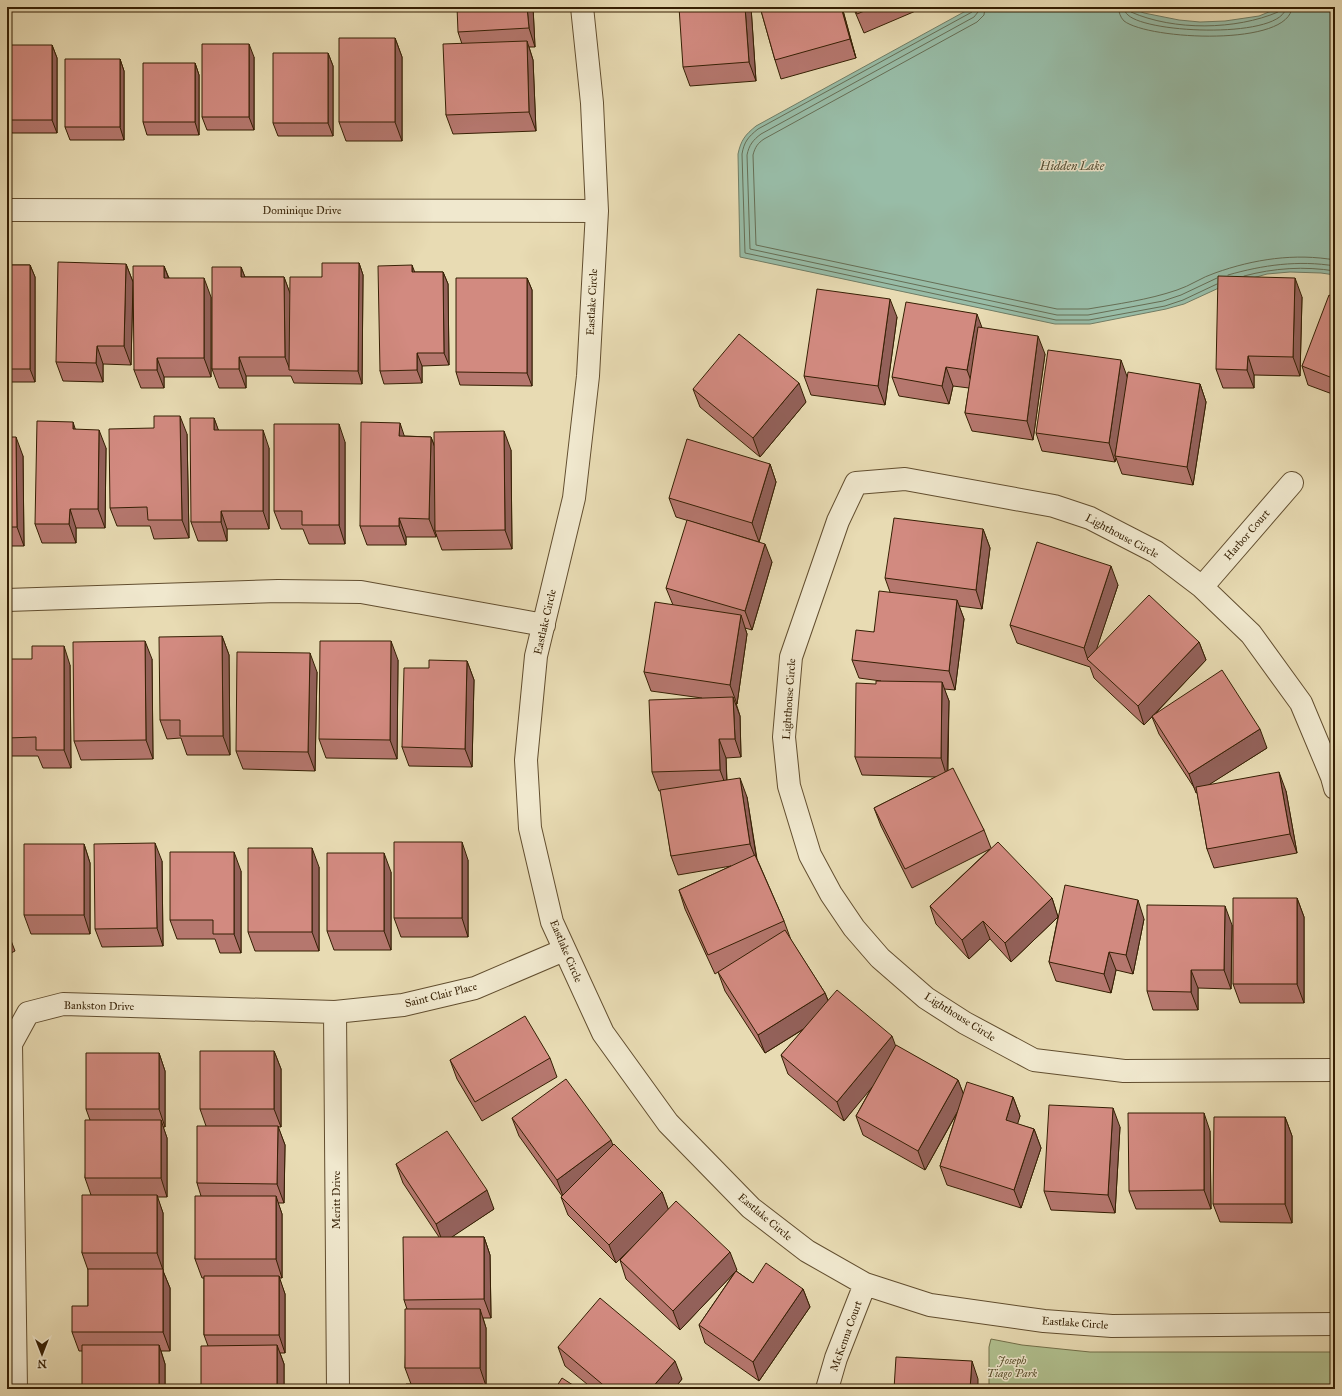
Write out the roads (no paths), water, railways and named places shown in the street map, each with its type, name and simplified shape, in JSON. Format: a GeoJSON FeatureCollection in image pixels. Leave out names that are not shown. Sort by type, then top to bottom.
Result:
{"type":"FeatureCollection","features":[{"type":"Feature","properties":{"kind":"street","name":"Eastlake Circle"},"geometry":{"type":"LineString","coordinates":[[582,7],[592,104],[597,211],[588,376],[574,498],[536,656],[526,760],[530,828],[552,922],[602,1033],[668,1123],[751,1208],[807,1251],[865,1284],[930,1305],[1044,1321],[1112,1326],[1335,1324]]}},
{"type":"Feature","properties":{"kind":"street","name":"Dominique Drive"},"geometry":{"type":"LineString","coordinates":[[7,210],[597,211]]}},
{"type":"Feature","properties":{"kind":"street","name":"Lighthouse Circle"},"geometry":{"type":"LineString","coordinates":[[1335,788],[1332,777],[1301,703],[1251,634],[1202,587],[1156,552],[1090,518],[1054,506],[905,479],[856,483],[838,521],[791,657],[784,737],[789,786],[810,855],[831,894],[854,928],[880,958],[926,998],[965,1023],[1034,1060],[1124,1071],[1335,1070]]}},
{"type":"Feature","properties":{"kind":"street","name":"Harbor Court"},"geometry":{"type":"LineString","coordinates":[[1202,587],[1292,483]]}},
{"type":"Feature","properties":{"kind":"street"},"geometry":{"type":"LineString","coordinates":[[7,600],[278,591],[361,592],[544,625]]}},
{"type":"Feature","properties":{"kind":"street","name":"Saint Clair Place"},"geometry":{"type":"LineString","coordinates":[[334,1012],[403,1005],[475,988],[564,950]]}},
{"type":"Feature","properties":{"kind":"street","name":"Bankston Drive"},"geometry":{"type":"LineString","coordinates":[[16,1389],[11,1044],[28,1013],[63,1004],[334,1012]]}},
{"type":"Feature","properties":{"kind":"street","name":"Meritt Drive"},"geometry":{"type":"LineString","coordinates":[[334,1012],[338,1389]]}},
{"type":"Feature","properties":{"kind":"street","name":"McKenna Court"},"geometry":{"type":"LineString","coordinates":[[827,1389],[836,1358],[865,1284]]}},
{"type":"Feature","properties":{"kind":"water","name":"Hidden Lake"},"geometry":{"type":"Polygon","coordinates":[[[973,7],[1129,7],[1144,13],[1179,20],[1200,22],[1225,21],[1259,16],[1281,7],[1335,7],[1335,275],[1290,272],[1267,274],[1221,287],[1184,304],[1166,309],[1090,324],[1055,324],[740,257],[738,154],[742,141],[749,132],[756,126],[973,7]]]}},
{"type":"Feature","properties":{"kind":"park label","name":"Joseph Tiago Park"},"geometry":{"type":"Point","coordinates":[1012,1366]}}]}
